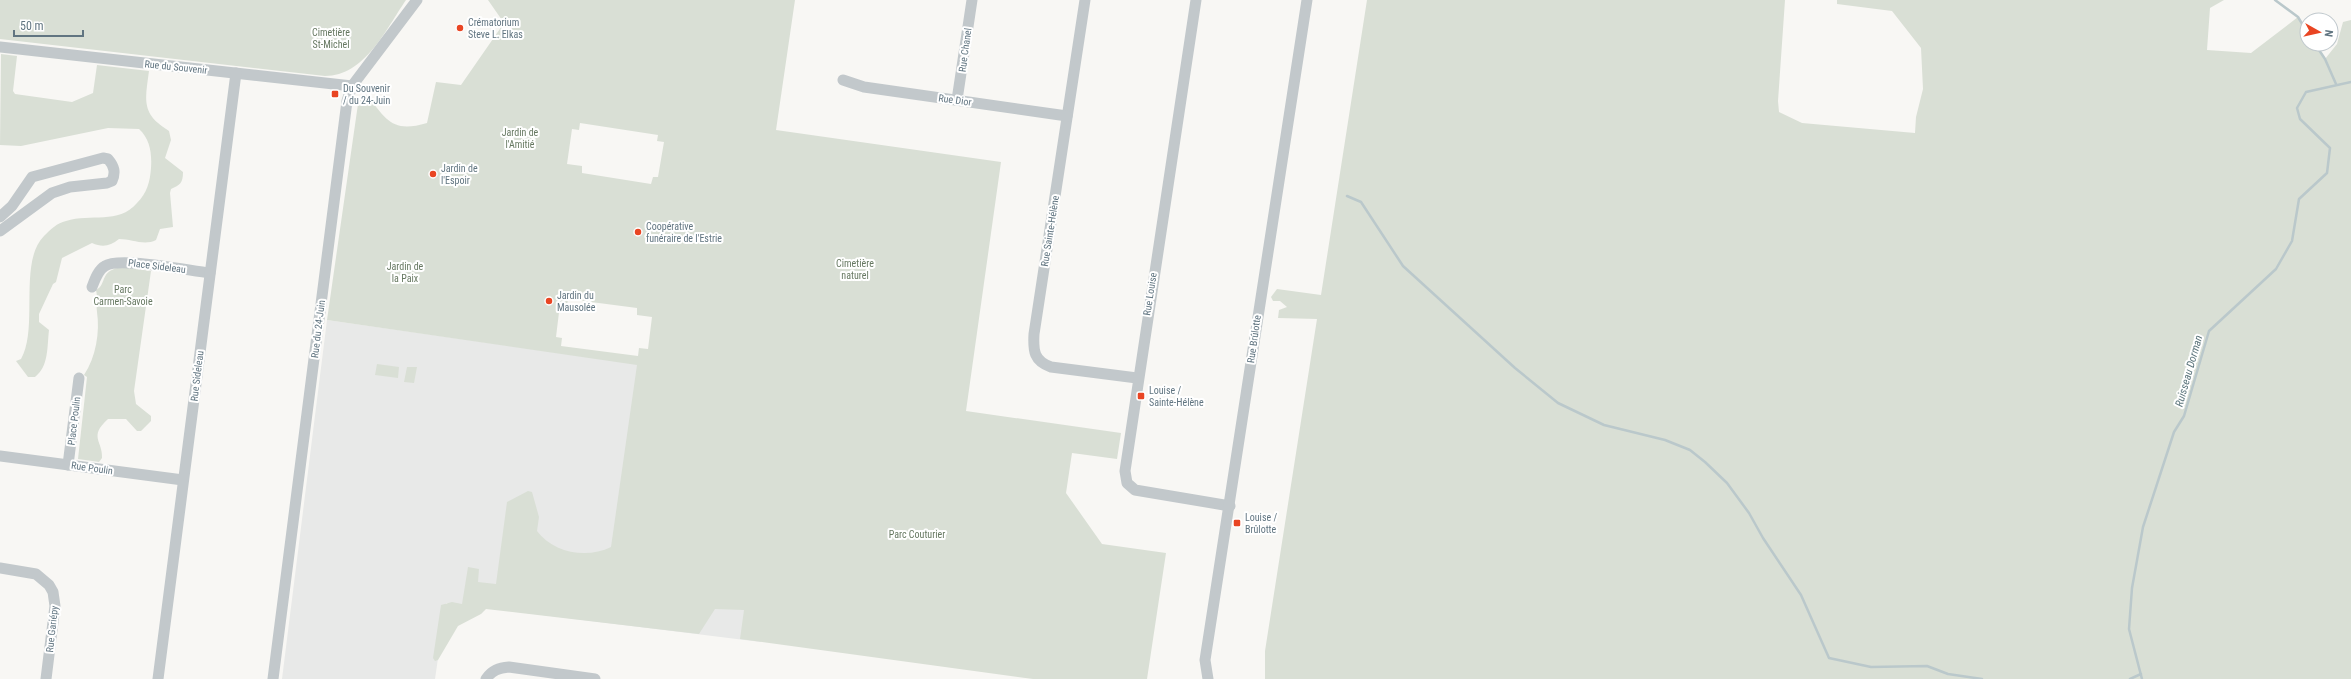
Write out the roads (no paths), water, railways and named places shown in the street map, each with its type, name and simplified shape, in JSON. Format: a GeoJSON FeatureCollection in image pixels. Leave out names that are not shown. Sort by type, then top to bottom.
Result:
{"type":"FeatureCollection","features":[{"type":"Feature","properties":{"kind":"street","name":"Rue du 24-Juin"},"geometry":{"type":"LineString","coordinates":[[273,679],[346,109],[352,86],[417,0]]}},
{"type":"Feature","properties":{"kind":"street","name":"Rue Chanel"},"geometry":{"type":"LineString","coordinates":[[957,100],[972,0]]}},
{"type":"Feature","properties":{"kind":"street","name":"Rue Sainte-Hélène"},"geometry":{"type":"LineString","coordinates":[[1085,0],[1034,334],[1034,352],[1042,364],[1051,368],[1137,378]]}},
{"type":"Feature","properties":{"kind":"street","name":"Rue Louise"},"geometry":{"type":"LineString","coordinates":[[1196,0],[1125,464],[1127,483],[1135,490],[1230,506]]}},
{"type":"Feature","properties":{"kind":"street","name":"Rue Brûlotte"},"geometry":{"type":"LineString","coordinates":[[1208,679],[1205,660],[1230,506],[1306,0]]}},
{"type":"Feature","properties":{"kind":"street","name":"Rue du Souvenir"},"geometry":{"type":"LineString","coordinates":[[0,47],[352,86]]}},
{"type":"Feature","properties":{"kind":"street","name":"Rue Sideleau"},"geometry":{"type":"LineString","coordinates":[[158,679],[236,73]]}},
{"type":"Feature","properties":{"kind":"street","name":"Rue Dior"},"geometry":{"type":"LineString","coordinates":[[843,80],[864,87],[1068,116]]}},
{"type":"Feature","properties":{"kind":"street"},"geometry":{"type":"LineString","coordinates":[[0,217],[12,206],[32,177],[53,170],[103,158],[108,159],[112,163],[114,169],[112,181],[62,189],[47,195],[0,231]]}},
{"type":"Feature","properties":{"kind":"street"},"geometry":{"type":"LineString","coordinates":[[53,170],[63,178],[62,189]]}},
{"type":"Feature","properties":{"kind":"street","name":"Place Sideleau"},"geometry":{"type":"LineString","coordinates":[[92,287],[98,272],[105,265],[113,262],[128,262],[210,273]]}},
{"type":"Feature","properties":{"kind":"street","name":"Place Poulin"},"geometry":{"type":"LineString","coordinates":[[68,465],[79,378]]}},
{"type":"Feature","properties":{"kind":"street","name":"Rue Poulin"},"geometry":{"type":"LineString","coordinates":[[0,456],[183,480]]}},
{"type":"Feature","properties":{"kind":"street","name":"Rue Gariépy"},"geometry":{"type":"LineString","coordinates":[[0,568],[36,574],[49,585],[53,592],[55,606],[46,679]]}},
{"type":"Feature","properties":{"kind":"street"},"geometry":{"type":"LineString","coordinates":[[488,676],[498,668],[509,667],[596,679]]}},
{"type":"Feature","properties":{"kind":"waterway"},"geometry":{"type":"LineString","coordinates":[[2275,0],[2299,19]]}},
{"type":"Feature","properties":{"kind":"waterway"},"geometry":{"type":"LineString","coordinates":[[2320,52],[2336,84]]}},
{"type":"Feature","properties":{"kind":"waterway","name":"Ruisseau Dorman"},"geometry":{"type":"LineString","coordinates":[[2142,679],[2129,629],[2132,588],[2143,527],[2174,432],[2184,416],[2209,331],[2276,269],[2292,241],[2299,199],[2327,173],[2330,148],[2300,119],[2297,108],[2306,92],[2351,82]]}},
{"type":"Feature","properties":{"kind":"waterway"},"geometry":{"type":"LineString","coordinates":[[1347,196],[1361,202],[1403,266],[1515,368],[1558,403],[1604,425],[1665,440],[1690,450],[1727,483],[1749,513],[1763,538],[1801,595],[1829,658],[1871,667],[1927,666],[1948,674],[1982,679]]}},
{"type":"Feature","properties":{"kind":"waterway"},"geometry":{"type":"LineString","coordinates":[[2130,679],[2141,674]]}},
{"type":"Feature","properties":{"kind":"place","name":"Crématorium Steve L. Elkas"},"geometry":{"type":"Point","coordinates":[460,28]}},
{"type":"Feature","properties":{"kind":"place","name":"Du Souvenir / du 24-Juin"},"geometry":{"type":"Point","coordinates":[335,94]}},
{"type":"Feature","properties":{"kind":"place","name":"Jardin de l'Espoir"},"geometry":{"type":"Point","coordinates":[433,174]}},
{"type":"Feature","properties":{"kind":"place","name":"Coopérative funéraire de l'Estrie"},"geometry":{"type":"Point","coordinates":[638,232]}},
{"type":"Feature","properties":{"kind":"place","name":"Jardin du Mausolée"},"geometry":{"type":"Point","coordinates":[549,301]}},
{"type":"Feature","properties":{"kind":"place","name":"Louise / Sainte-Hélène"},"geometry":{"type":"Point","coordinates":[1141,396]}},
{"type":"Feature","properties":{"kind":"place","name":"Louise / Brûlotte"},"geometry":{"type":"Point","coordinates":[1237,523]}},
{"type":"Feature","properties":{"kind":"park label","name":"Cimetière St-Michel"},"geometry":{"type":"Point","coordinates":[331,38]}},
{"type":"Feature","properties":{"kind":"park label","name":"Jardin de l'Amitié"},"geometry":{"type":"Point","coordinates":[520,138]}},
{"type":"Feature","properties":{"kind":"park label","name":"Cimetière naturel"},"geometry":{"type":"Point","coordinates":[855,268]}},
{"type":"Feature","properties":{"kind":"park label","name":"Jardin de la Paix"},"geometry":{"type":"Point","coordinates":[405,272]}},
{"type":"Feature","properties":{"kind":"park label","name":"Parc Carmen-Savoie"},"geometry":{"type":"Point","coordinates":[123,294]}},
{"type":"Feature","properties":{"kind":"park label","name":"Parc Couturier"},"geometry":{"type":"Point","coordinates":[917,534]}}]}
